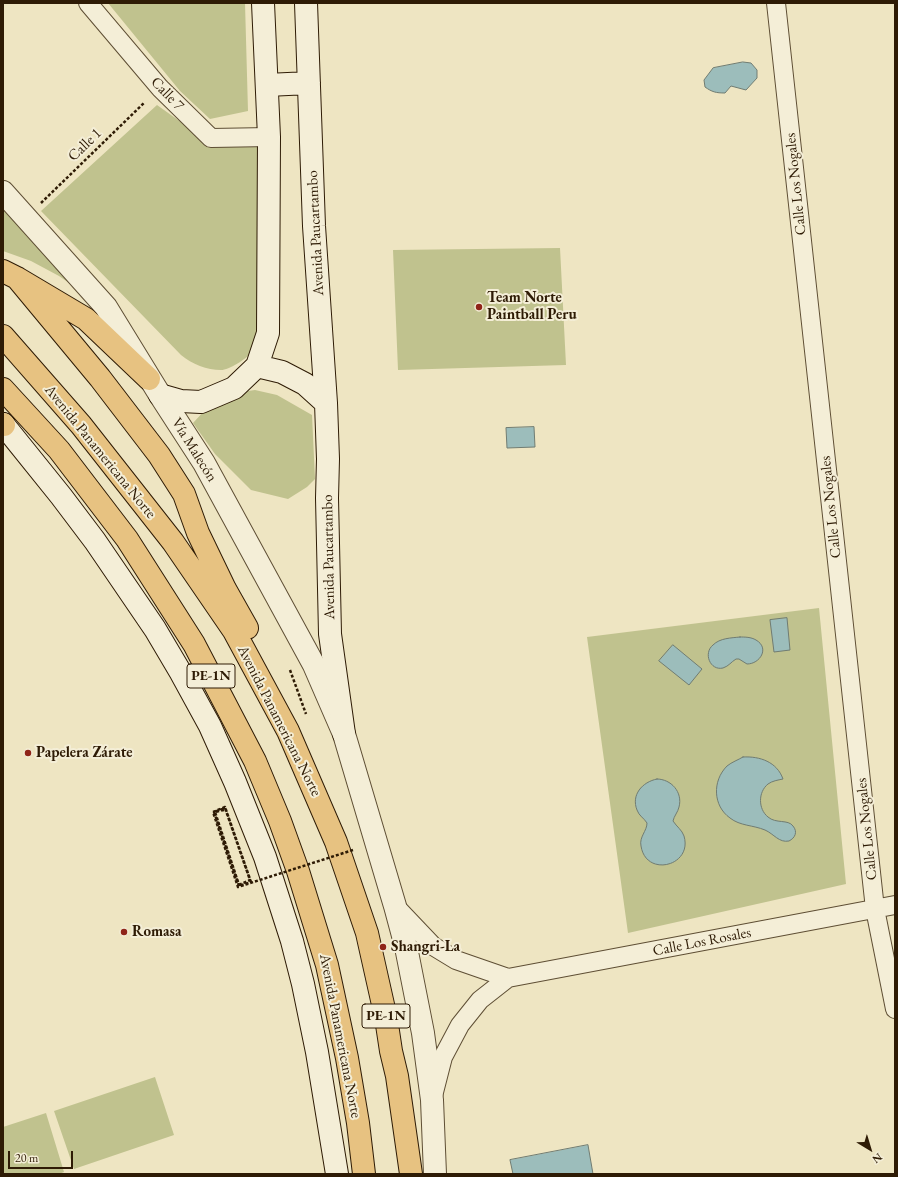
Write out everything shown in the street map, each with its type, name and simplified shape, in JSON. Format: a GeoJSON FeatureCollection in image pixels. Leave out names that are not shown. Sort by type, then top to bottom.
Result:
{"type":"FeatureCollection","features":[{"type":"Feature","properties":{"kind":"highway"},"geometry":{"type":"LineString","coordinates":[[10,274],[86,319],[155,387]]}},
{"type":"Feature","properties":{"kind":"highway"},"geometry":{"type":"LineString","coordinates":[[10,274],[100,378],[159,455],[184,494],[198,533],[273,682],[288,731]]}},
{"type":"Feature","properties":{"kind":"highway","name":"Avenida Panamericana Norte"},"geometry":{"type":"LineString","coordinates":[[3,336],[81,425],[173,542],[234,631],[288,731],[336,842],[367,933],[397,1076],[410,1174]]}},
{"type":"Feature","properties":{"kind":"highway","name":"Avenida Panamericana Norte"},"geometry":{"type":"LineString","coordinates":[[3,389],[59,450],[127,539],[194,644],[255,761],[280,821],[298,871],[327,965],[347,1058],[358,1123],[364,1174]]}},
{"type":"Feature","properties":{"kind":"main road"},"geometry":{"type":"LineString","coordinates":[[155,387],[181,401],[201,402],[234,388],[257,366],[268,333],[269,137],[263,3]]}},
{"type":"Feature","properties":{"kind":"main road","name":"Avenida Paucartambo"},"geometry":{"type":"LineString","coordinates":[[306,3],[314,226],[326,403],[330,634],[344,734],[406,947],[423,1034],[432,1100]]}},
{"type":"Feature","properties":{"kind":"main road"},"geometry":{"type":"LineString","coordinates":[[267,85],[309,83]]}},
{"type":"Feature","properties":{"kind":"main road","name":"Vía Malecón"},"geometry":{"type":"LineString","coordinates":[[3,192],[106,307],[204,463],[314,666],[344,734]]}},
{"type":"Feature","properties":{"kind":"main road"},"geometry":{"type":"LineString","coordinates":[[257,366],[282,372],[305,384],[326,403]]}},
{"type":"Feature","properties":{"kind":"main road"},"geometry":{"type":"LineString","coordinates":[[3,424],[91,535],[155,629],[210,726],[232,775],[265,857],[292,941],[303,984],[337,1174]]}},
{"type":"Feature","properties":{"kind":"main road","name":"Calle Los Rosales"},"geometry":{"type":"LineString","coordinates":[[432,1100],[435,1174]]}},
{"type":"Feature","properties":{"kind":"street","name":"Calle 7"},"geometry":{"type":"LineString","coordinates":[[88,3],[160,88],[211,138],[269,137]]}},
{"type":"Feature","properties":{"kind":"street","name":"Calle Los Nogales"},"geometry":{"type":"LineString","coordinates":[[776,3],[875,909],[895,1009]]}},
{"type":"Feature","properties":{"kind":"street","name":"Calle Los Rosales"},"geometry":{"type":"LineString","coordinates":[[395,906],[433,946],[456,960],[508,978]]}},
{"type":"Feature","properties":{"kind":"street","name":"Calle Los Rosales"},"geometry":{"type":"LineString","coordinates":[[432,1100],[444,1057],[460,1025],[480,1000],[508,978],[895,906]]}},
{"type":"Feature","properties":{"kind":"path","name":"Calle 1"},"geometry":{"type":"LineString","coordinates":[[26,217],[160,88]]}},
{"type":"Feature","properties":{"kind":"path"},"geometry":{"type":"LineString","coordinates":[[229,814],[224,810],[215,812],[239,884],[250,880],[225,808],[214,812],[238,886],[251,882],[225,807],[213,812],[238,887],[353,850]]}},
{"type":"Feature","properties":{"kind":"green space"},"geometry":{"type":"Polygon","coordinates":[[[108,3],[245,3],[248,111],[210,119],[180,91],[108,3]]]}},
{"type":"Feature","properties":{"kind":"green space"},"geometry":{"type":"Polygon","coordinates":[[[157,105],[209,142],[264,142],[261,327],[256,344],[251,353],[237,364],[224,370],[205,368],[195,364],[181,355],[41,211],[157,105]]]}},
{"type":"Feature","properties":{"kind":"green space"},"geometry":{"type":"Polygon","coordinates":[[[3,202],[95,301],[59,276],[31,261],[3,251],[3,202]]]}},
{"type":"Feature","properties":{"kind":"green space","name":"Team Norte Paintball Peru"},"geometry":{"type":"Polygon","coordinates":[[[560,248],[566,365],[398,370],[393,250],[560,248]]]}},
{"type":"Feature","properties":{"kind":"green space"},"geometry":{"type":"Polygon","coordinates":[[[255,390],[277,395],[312,415],[315,479],[307,487],[288,499],[251,490],[215,454],[193,423],[206,409],[228,394],[255,390]]]}},
{"type":"Feature","properties":{"kind":"green space"},"geometry":{"type":"Polygon","coordinates":[[[819,608],[846,884],[628,933],[587,637],[819,608]]]}},
{"type":"Feature","properties":{"kind":"green space"},"geometry":{"type":"Polygon","coordinates":[[[155,1077],[174,1135],[74,1169],[54,1111],[155,1077]]]}},
{"type":"Feature","properties":{"kind":"green space"},"geometry":{"type":"Polygon","coordinates":[[[46,1113],[64,1172],[59,1174],[3,1174],[3,1127],[46,1113]]]}},
{"type":"Feature","properties":{"kind":"water"},"geometry":{"type":"Polygon","coordinates":[[[743,62],[751,63],[757,70],[757,78],[746,90],[731,86],[725,93],[719,93],[705,87],[704,80],[713,68],[743,62]]]}},
{"type":"Feature","properties":{"kind":"water"},"geometry":{"type":"Polygon","coordinates":[[[534,427],[535,447],[507,448],[506,428],[534,427]]]}},
{"type":"Feature","properties":{"kind":"water"},"geometry":{"type":"Polygon","coordinates":[[[787,618],[790,650],[774,652],[770,620],[787,618]]]}},
{"type":"Feature","properties":{"kind":"water"},"geometry":{"type":"Polygon","coordinates":[[[740,637],[752,638],[760,643],[763,651],[759,659],[747,664],[739,659],[736,659],[723,668],[715,667],[711,664],[708,657],[710,648],[713,645],[722,640],[740,637]]]}},
{"type":"Feature","properties":{"kind":"water"},"geometry":{"type":"Polygon","coordinates":[[[673,645],[702,669],[689,685],[659,661],[673,645]]]}},
{"type":"Feature","properties":{"kind":"water"},"geometry":{"type":"Polygon","coordinates":[[[743,757],[767,761],[777,768],[780,773],[783,779],[768,784],[762,791],[760,800],[762,810],[768,817],[791,824],[793,826],[795,835],[789,841],[782,841],[765,830],[734,821],[724,813],[720,807],[716,793],[722,772],[731,763],[743,757]]]}},
{"type":"Feature","properties":{"kind":"water"},"geometry":{"type":"Polygon","coordinates":[[[657,779],[667,781],[675,787],[679,796],[679,807],[673,821],[684,836],[685,846],[682,855],[676,861],[659,865],[651,862],[645,856],[641,846],[642,837],[647,823],[637,810],[635,799],[642,786],[657,779]]]}},
{"type":"Feature","properties":{"kind":"water"},"geometry":{"type":"Polygon","coordinates":[[[588,1145],[593,1174],[513,1174],[510,1160],[588,1145]]]}},
{"type":"Feature","properties":{"kind":"place","name":"Team Norte Paintball Peru"},"geometry":{"type":"Point","coordinates":[479,307]}},
{"type":"Feature","properties":{"kind":"place","name":"Papelera Zárate"},"geometry":{"type":"Point","coordinates":[28,753]}},
{"type":"Feature","properties":{"kind":"place","name":"Romasa"},"geometry":{"type":"Point","coordinates":[124,932]}},
{"type":"Feature","properties":{"kind":"place","name":"Shangri-La"},"geometry":{"type":"Point","coordinates":[383,947]}}]}
